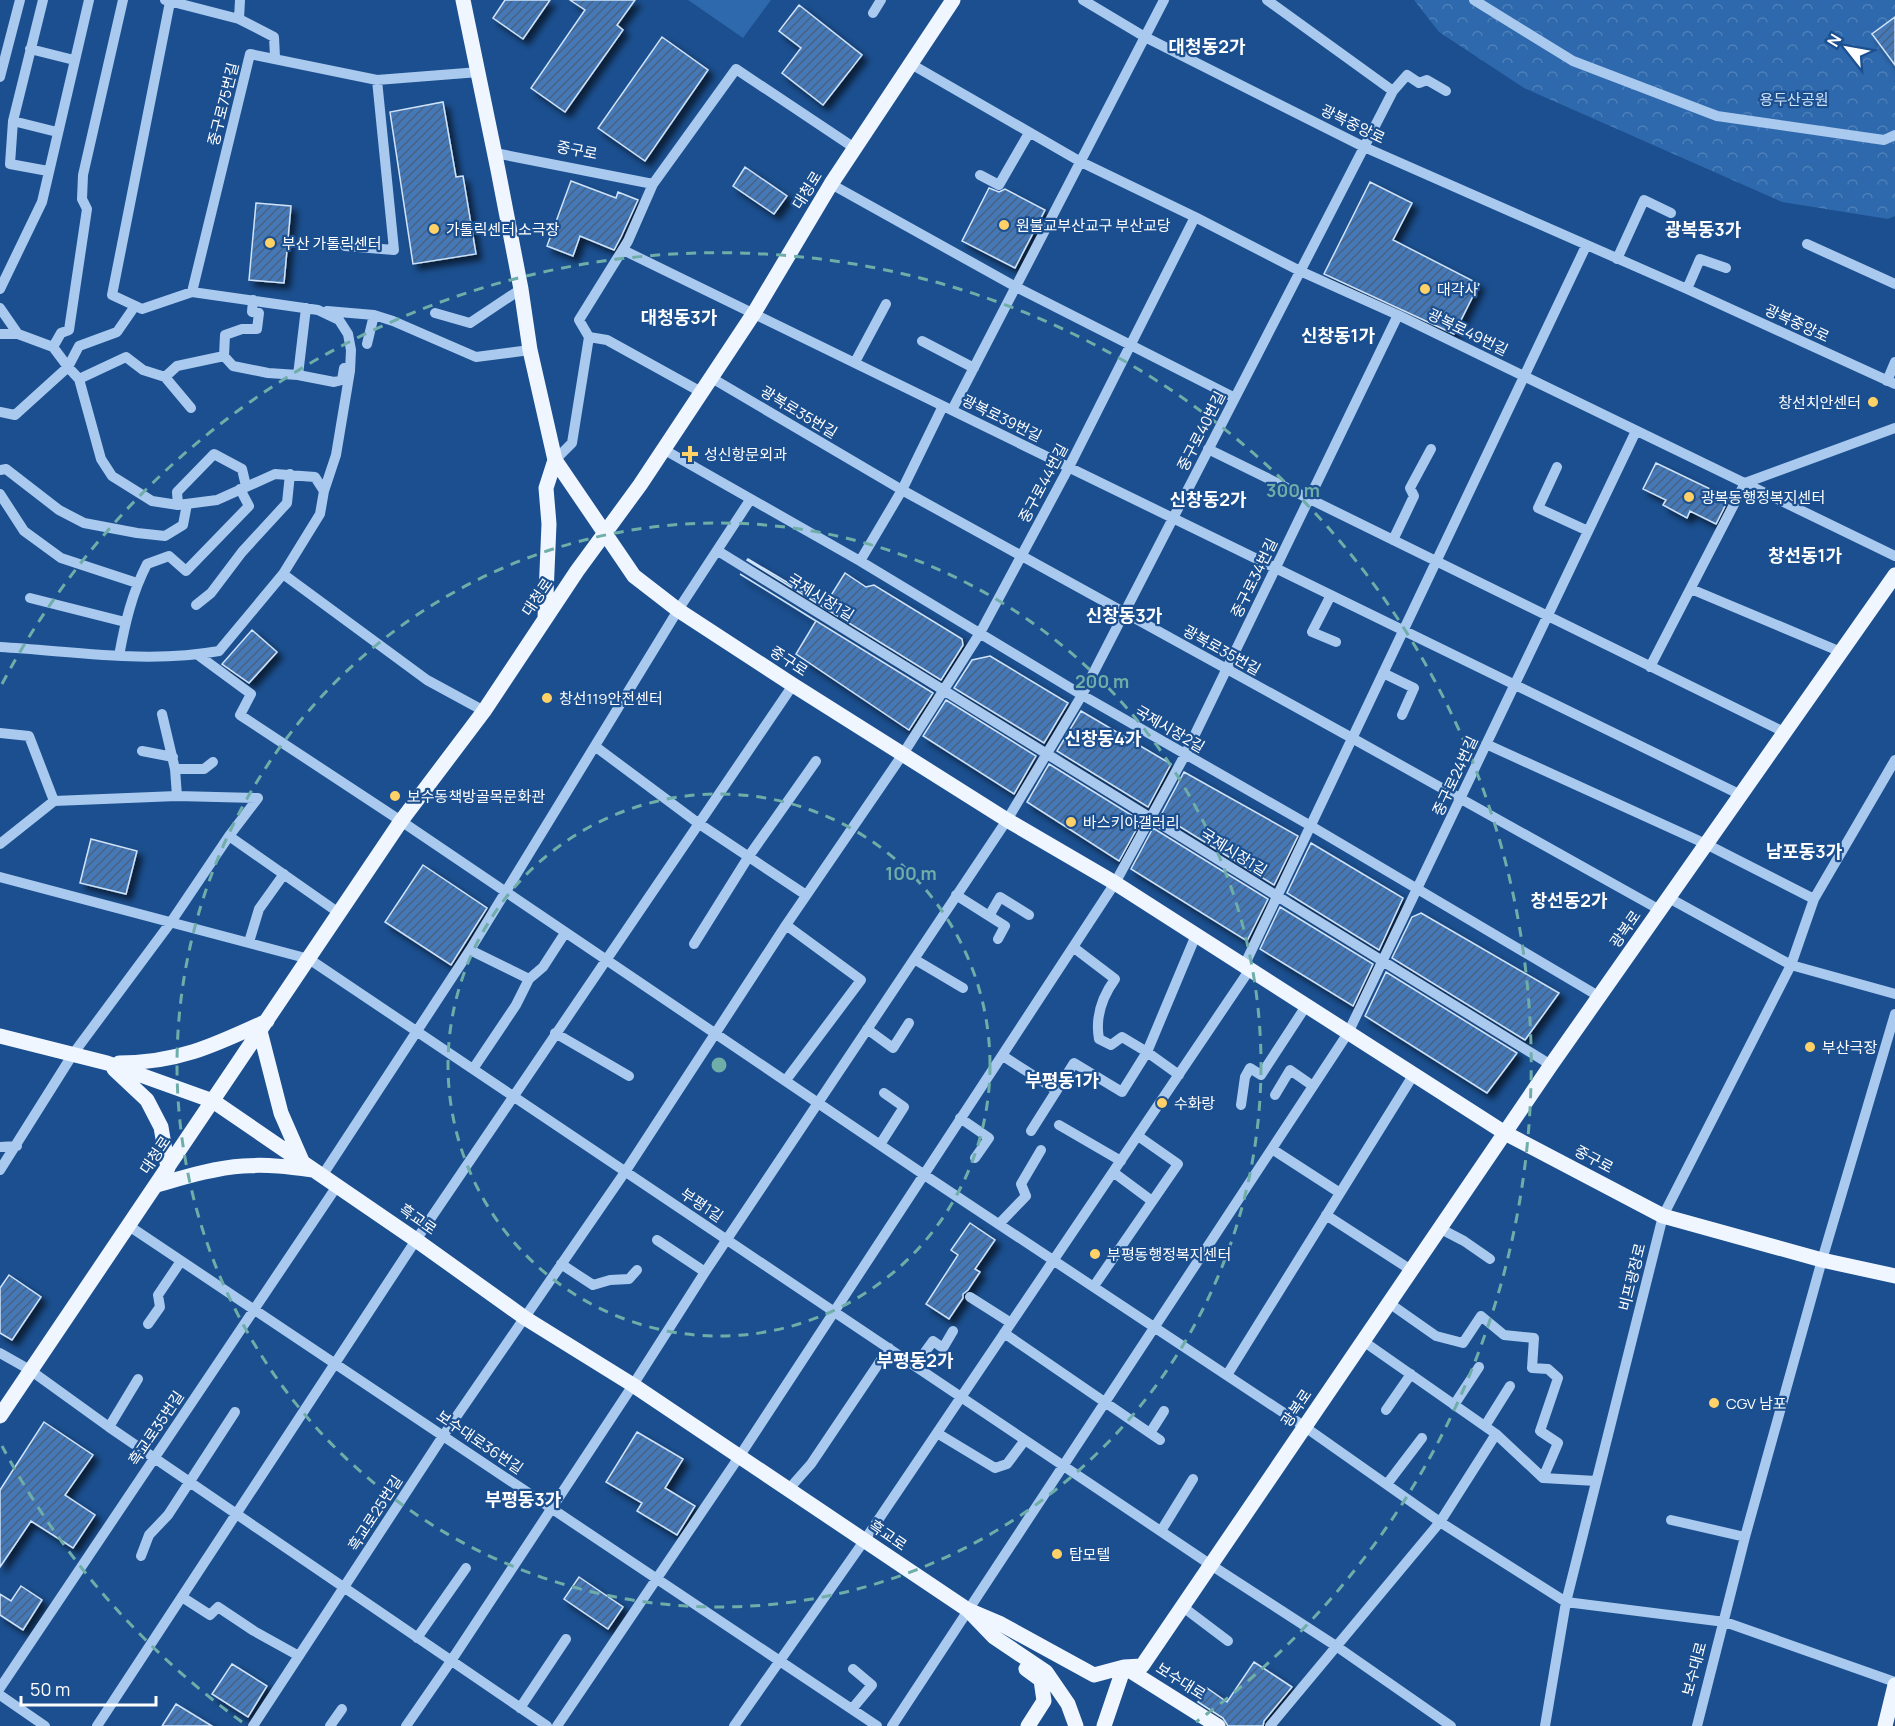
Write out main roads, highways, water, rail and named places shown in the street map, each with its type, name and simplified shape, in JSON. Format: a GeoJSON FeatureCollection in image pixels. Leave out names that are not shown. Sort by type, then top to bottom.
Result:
{"type":"FeatureCollection","features":[{"type":"Feature","properties":{"kind":"main road","name":"중구로"},"geometry":{"type":"LineString","coordinates":[[463,0],[495,153],[530,350],[555,460],[634,576],[678,610],[793,684],[1007,820],[1114,883],[1505,1133],[1663,1216],[1822,1260],[1895,1276]]}},
{"type":"Feature","properties":{"kind":"main road","name":"대청로"},"geometry":{"type":"LineString","coordinates":[[0,1416],[401,821],[484,711],[545,618],[663,449],[754,313],[831,184],[953,0]]}},
{"type":"Feature","properties":{"kind":"main road"},"geometry":{"type":"LineString","coordinates":[[545,618],[549,524],[546,488],[555,460]]}},
{"type":"Feature","properties":{"kind":"main road","name":"광복로"},"geometry":{"type":"LineString","coordinates":[[1124,1667],[1142,1666],[1551,1065],[1895,574]]}},
{"type":"Feature","properties":{"kind":"main road"},"geometry":{"type":"LineString","coordinates":[[107,1063],[141,1063],[172,1059],[264,1026],[281,1113],[312,1169]]}},
{"type":"Feature","properties":{"kind":"main road","name":"흑교로"},"geometry":{"type":"LineString","coordinates":[[0,1036],[107,1063],[213,1101],[525,1318],[633,1385],[968,1610],[1001,1624],[1094,1675],[1124,1667]]}},
{"type":"Feature","properties":{"kind":"main road"},"geometry":{"type":"LineString","coordinates":[[107,1063],[147,1100],[161,1127],[168,1168]]}},
{"type":"Feature","properties":{"kind":"main road"},"geometry":{"type":"LineString","coordinates":[[157,1185],[204,1172],[243,1166],[312,1169]]}},
{"type":"Feature","properties":{"kind":"main road","name":"흑교로"},"geometry":{"type":"LineString","coordinates":[[968,1610],[994,1637],[1046,1672],[1068,1704],[1076,1726]]}},
{"type":"Feature","properties":{"kind":"main road"},"geometry":{"type":"LineString","coordinates":[[994,1637],[1041,1680],[1044,1701],[1028,1726]]}},
{"type":"Feature","properties":{"kind":"main road"},"geometry":{"type":"LineString","coordinates":[[1104,1726],[1124,1667]]}},
{"type":"Feature","properties":{"kind":"main road","name":"보수대로"},"geometry":{"type":"LineString","coordinates":[[1124,1667],[1218,1726]]}},
{"type":"Feature","properties":{"kind":"main road"},"geometry":{"type":"LineString","coordinates":[[1886,1726],[1895,1683]]}},
{"type":"Feature","properties":{"kind":"place","name":"원불교부산교구 부산교당"},"geometry":{"type":"Point","coordinates":[1004,225]}},
{"type":"Feature","properties":{"kind":"place","name":"가톨릭센터 소극장"},"geometry":{"type":"Point","coordinates":[434,229]}},
{"type":"Feature","properties":{"kind":"place","name":"부산 가톨릭센터"},"geometry":{"type":"Point","coordinates":[270,243]}},
{"type":"Feature","properties":{"kind":"place","name":"대각사"},"geometry":{"type":"Point","coordinates":[1425,289]}},
{"type":"Feature","properties":{"kind":"place","name":"창선치안센터"},"geometry":{"type":"Point","coordinates":[1873,402]}},
{"type":"Feature","properties":{"kind":"place","name":"성신항문외과"},"geometry":{"type":"Point","coordinates":[690,454]}},
{"type":"Feature","properties":{"kind":"place","name":"광복동행정복지센터"},"geometry":{"type":"Point","coordinates":[1689,497]}},
{"type":"Feature","properties":{"kind":"place","name":"창선119안전센터"},"geometry":{"type":"Point","coordinates":[547,698]}},
{"type":"Feature","properties":{"kind":"place","name":"보수동책방골목문화관"},"geometry":{"type":"Point","coordinates":[395,796]}},
{"type":"Feature","properties":{"kind":"place","name":"바스키아갤러리"},"geometry":{"type":"Point","coordinates":[1071,822]}},
{"type":"Feature","properties":{"kind":"place","name":"부산극장"},"geometry":{"type":"Point","coordinates":[1810,1047]}},
{"type":"Feature","properties":{"kind":"place","name":"수화랑"},"geometry":{"type":"Point","coordinates":[1162,1103]}},
{"type":"Feature","properties":{"kind":"place","name":"부평동행정복지센터"},"geometry":{"type":"Point","coordinates":[1095,1254]}},
{"type":"Feature","properties":{"kind":"place","name":"CGV 남포"},"geometry":{"type":"Point","coordinates":[1714,1403]}},
{"type":"Feature","properties":{"kind":"place","name":"탑모텔"},"geometry":{"type":"Point","coordinates":[1057,1554]}},
{"type":"Feature","properties":{"kind":"district","name":"대청동2가"},"geometry":{"type":"Point","coordinates":[1207,46]}},
{"type":"Feature","properties":{"kind":"district","name":"광복동3가"},"geometry":{"type":"Point","coordinates":[1703,229]}},
{"type":"Feature","properties":{"kind":"district","name":"대청동3가"},"geometry":{"type":"Point","coordinates":[679,317]}},
{"type":"Feature","properties":{"kind":"district","name":"신창동1가"},"geometry":{"type":"Point","coordinates":[1338,335]}},
{"type":"Feature","properties":{"kind":"district","name":"신창동2가"},"geometry":{"type":"Point","coordinates":[1208,499]}},
{"type":"Feature","properties":{"kind":"district","name":"창선동1가"},"geometry":{"type":"Point","coordinates":[1805,555]}},
{"type":"Feature","properties":{"kind":"district","name":"신창동3가"},"geometry":{"type":"Point","coordinates":[1124,615]}},
{"type":"Feature","properties":{"kind":"district","name":"신창동4가"},"geometry":{"type":"Point","coordinates":[1103,738]}},
{"type":"Feature","properties":{"kind":"district","name":"남포동3가"},"geometry":{"type":"Point","coordinates":[1804,851]}},
{"type":"Feature","properties":{"kind":"district","name":"창선동2가"},"geometry":{"type":"Point","coordinates":[1569,900]}},
{"type":"Feature","properties":{"kind":"district","name":"부평동1가"},"geometry":{"type":"Point","coordinates":[1062,1080]}},
{"type":"Feature","properties":{"kind":"district","name":"부평동2가"},"geometry":{"type":"Point","coordinates":[915,1360]}},
{"type":"Feature","properties":{"kind":"district","name":"부평동3가"},"geometry":{"type":"Point","coordinates":[523,1499]}},
{"type":"Feature","properties":{"kind":"park label","name":"용두산공원"},"geometry":{"type":"Point","coordinates":[1794,99]}}]}
